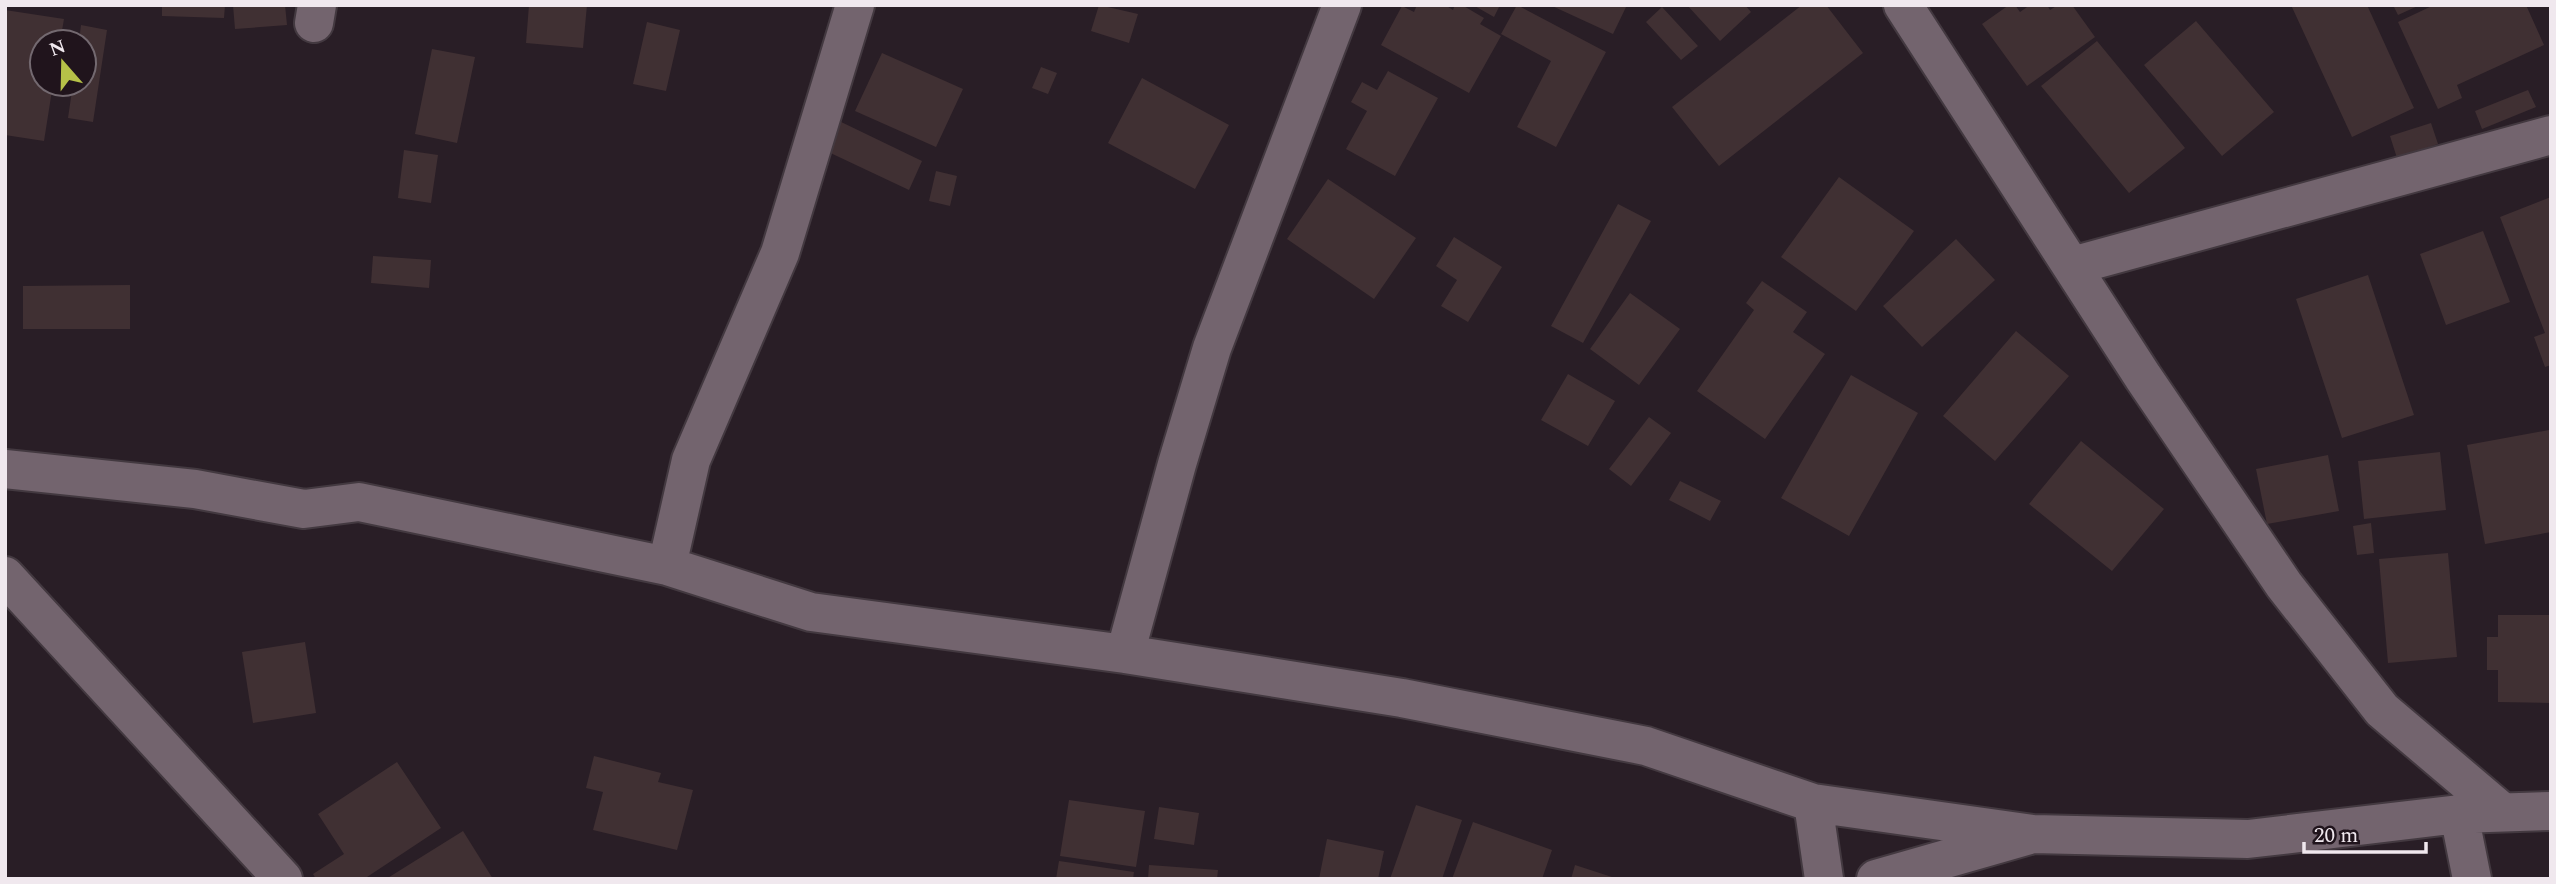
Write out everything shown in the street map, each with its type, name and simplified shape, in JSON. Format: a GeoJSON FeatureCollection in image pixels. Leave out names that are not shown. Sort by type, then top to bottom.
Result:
{"type":"FeatureCollection","features":[{"type":"Feature","properties":{"kind":"street"},"geometry":{"type":"LineString","coordinates":[[667,566],[691,460],[780,253],[855,5]]}},
{"type":"Feature","properties":{"kind":"street"},"geometry":{"type":"LineString","coordinates":[[1125,654],[1212,348],[1342,5]]}},
{"type":"Feature","properties":{"kind":"street"},"geometry":{"type":"LineString","coordinates":[[1903,5],[2284,585],[2382,710],[2501,811]]}},
{"type":"Feature","properties":{"kind":"street"},"geometry":{"type":"LineString","coordinates":[[2072,266],[2551,135]]}},
{"type":"Feature","properties":{"kind":"street"},"geometry":{"type":"LineString","coordinates":[[5,469],[195,489],[304,509],[359,502],[667,566],[811,612],[1125,654],[1402,698],[1646,746],[1813,803],[2033,834],[2248,839],[2459,814],[2551,811]]}},
{"type":"Feature","properties":{"kind":"street"},"geometry":{"type":"LineString","coordinates":[[5,576],[282,879]]}},
{"type":"Feature","properties":{"kind":"street"},"geometry":{"type":"LineString","coordinates":[[1813,803],[1824,879]]}},
{"type":"Feature","properties":{"kind":"street"},"geometry":{"type":"LineString","coordinates":[[2459,814],[2472,879]]}},
{"type":"Feature","properties":{"kind":"street"},"geometry":{"type":"LineString","coordinates":[[1876,879],[2033,834]]}},
{"type":"Feature","properties":{"kind":"building"},"geometry":{"type":"Polygon","coordinates":[[[162,5],[225,5],[224,18],[162,16],[162,5]]]}},
{"type":"Feature","properties":{"kind":"building"},"geometry":{"type":"Polygon","coordinates":[[[233,5],[285,5],[287,25],[235,29],[233,5]]]}},
{"type":"Feature","properties":{"kind":"building"},"geometry":{"type":"Polygon","coordinates":[[[529,5],[587,5],[583,48],[526,43],[529,5]]]}},
{"type":"Feature","properties":{"kind":"building"},"geometry":{"type":"Polygon","coordinates":[[[1099,5],[1138,14],[1129,43],[1091,31],[1099,5]]]}},
{"type":"Feature","properties":{"kind":"building"},"geometry":{"type":"Polygon","coordinates":[[[1417,5],[1445,5],[1453,10],[1455,5],[1462,5],[1484,18],[1480,24],[1501,36],[1469,93],[1381,45],[1402,6],[1414,12],[1417,5]]]}},
{"type":"Feature","properties":{"kind":"building"},"geometry":{"type":"Polygon","coordinates":[[[1473,5],[1500,5],[1494,17],[1473,5]]]}},
{"type":"Feature","properties":{"kind":"building"},"geometry":{"type":"Polygon","coordinates":[[[1517,5],[1606,52],[1556,147],[1517,127],[1551,61],[1501,34],[1517,5]]]}},
{"type":"Feature","properties":{"kind":"building"},"geometry":{"type":"Polygon","coordinates":[[[1550,5],[1627,5],[1613,34],[1550,5]]]}},
{"type":"Feature","properties":{"kind":"building"},"geometry":{"type":"Polygon","coordinates":[[[1687,5],[1745,5],[1751,12],[1720,41],[1687,5]]]}},
{"type":"Feature","properties":{"kind":"building"},"geometry":{"type":"Polygon","coordinates":[[[1802,5],[1826,5],[1863,53],[1719,166],[1672,107],[1802,5]]]}},
{"type":"Feature","properties":{"kind":"building"},"geometry":{"type":"Polygon","coordinates":[[[2009,5],[2015,5],[2020,12],[2030,5],[2047,5],[2050,10],[2058,5],[2072,5],[2095,37],[2027,86],[1982,24],[2009,5]]]}},
{"type":"Feature","properties":{"kind":"building"},"geometry":{"type":"Polygon","coordinates":[[[2291,5],[2367,5],[2414,108],[2352,137],[2291,5]]]}},
{"type":"Feature","properties":{"kind":"building"},"geometry":{"type":"Polygon","coordinates":[[[2393,5],[2420,5],[2398,15],[2393,5]]]}},
{"type":"Feature","properties":{"kind":"building"},"geometry":{"type":"Polygon","coordinates":[[[2434,5],[2526,5],[2544,45],[2457,85],[2462,98],[2438,109],[2398,22],[2434,5]]]}},
{"type":"Feature","properties":{"kind":"building"},"geometry":{"type":"Polygon","coordinates":[[[1662,7],[1698,46],[1681,60],[1646,22],[1662,7]]]}},
{"type":"Feature","properties":{"kind":"building"},"geometry":{"type":"Polygon","coordinates":[[[5,10],[64,19],[62,28],[28,28],[28,98],[51,98],[44,141],[5,135],[5,10]]]}},
{"type":"Feature","properties":{"kind":"building"},"geometry":{"type":"Polygon","coordinates":[[[2196,21],[2274,112],[2222,156],[2144,65],[2196,21]]]}},
{"type":"Feature","properties":{"kind":"building"},"geometry":{"type":"Polygon","coordinates":[[[647,22],[680,30],[666,91],[633,84],[647,22]]]}},
{"type":"Feature","properties":{"kind":"building"},"geometry":{"type":"Polygon","coordinates":[[[98,28],[107,30],[98,89],[98,28]]]}},
{"type":"Feature","properties":{"kind":"building"},"geometry":{"type":"Polygon","coordinates":[[[2097,41],[2185,148],[2129,193],[2041,86],[2097,41]]]}},
{"type":"Feature","properties":{"kind":"building"},"geometry":{"type":"Polygon","coordinates":[[[432,49],[475,57],[457,143],[415,134],[432,49]]]}},
{"type":"Feature","properties":{"kind":"building"},"geometry":{"type":"Polygon","coordinates":[[[882,53],[963,89],[936,147],[855,111],[882,53]]]}},
{"type":"Feature","properties":{"kind":"building"},"geometry":{"type":"Polygon","coordinates":[[[1041,67],[1057,73],[1048,94],[1032,88],[1041,67]]]}},
{"type":"Feature","properties":{"kind":"building"},"geometry":{"type":"Polygon","coordinates":[[[1388,71],[1438,98],[1395,176],[1346,149],[1367,111],[1351,102],[1362,82],[1377,90],[1388,71]]]}},
{"type":"Feature","properties":{"kind":"building"},"geometry":{"type":"Polygon","coordinates":[[[1142,78],[1229,125],[1195,189],[1108,143],[1142,78]]]}},
{"type":"Feature","properties":{"kind":"building"},"geometry":{"type":"Polygon","coordinates":[[[2528,90],[2536,107],[2482,129],[2475,111],[2528,90]]]}},
{"type":"Feature","properties":{"kind":"building"},"geometry":{"type":"Polygon","coordinates":[[[71,98],[97,98],[93,122],[68,118],[71,98]]]}},
{"type":"Feature","properties":{"kind":"building"},"geometry":{"type":"Polygon","coordinates":[[[837,120],[922,161],[909,190],[822,149],[837,120]]]}},
{"type":"Feature","properties":{"kind":"building"},"geometry":{"type":"Polygon","coordinates":[[[2431,123],[2438,144],[2397,158],[2390,136],[2431,123]]]}},
{"type":"Feature","properties":{"kind":"building"},"geometry":{"type":"Polygon","coordinates":[[[404,150],[438,155],[431,203],[398,198],[404,150]]]}},
{"type":"Feature","properties":{"kind":"building"},"geometry":{"type":"Polygon","coordinates":[[[936,171],[957,176],[950,206],[929,201],[936,171]]]}},
{"type":"Feature","properties":{"kind":"building"},"geometry":{"type":"Polygon","coordinates":[[[1839,177],[1914,231],[1856,311],[1781,257],[1839,177]]]}},
{"type":"Feature","properties":{"kind":"building"},"geometry":{"type":"Polygon","coordinates":[[[1328,179],[1416,238],[1374,299],[1287,239],[1328,179]]]}},
{"type":"Feature","properties":{"kind":"building"},"geometry":{"type":"Polygon","coordinates":[[[2551,197],[2551,365],[2545,367],[2534,337],[2545,333],[2500,217],[2551,197]]]}},
{"type":"Feature","properties":{"kind":"building"},"geometry":{"type":"Polygon","coordinates":[[[1618,204],[1651,221],[1583,343],[1551,326],[1618,204]]]}},
{"type":"Feature","properties":{"kind":"building"},"geometry":{"type":"Polygon","coordinates":[[[2483,231],[2510,302],[2446,325],[2420,254],[2483,231]]]}},
{"type":"Feature","properties":{"kind":"building"},"geometry":{"type":"Polygon","coordinates":[[[1454,237],[1502,267],[1468,322],[1441,306],[1457,280],[1436,266],[1454,237]]]}},
{"type":"Feature","properties":{"kind":"building"},"geometry":{"type":"Polygon","coordinates":[[[1956,239],[1995,280],[1922,347],[1883,306],[1956,239]]]}},
{"type":"Feature","properties":{"kind":"building"},"geometry":{"type":"Polygon","coordinates":[[[373,256],[431,260],[429,288],[371,283],[373,256]]]}},
{"type":"Feature","properties":{"kind":"building"},"geometry":{"type":"Polygon","coordinates":[[[2368,275],[2414,415],[2342,438],[2296,299],[2368,275]]]}},
{"type":"Feature","properties":{"kind":"building"},"geometry":{"type":"Polygon","coordinates":[[[1762,281],[1807,312],[1793,332],[1825,354],[1765,439],[1697,391],[1754,310],[1746,303],[1762,281]]]}},
{"type":"Feature","properties":{"kind":"building"},"geometry":{"type":"Polygon","coordinates":[[[130,285],[130,329],[23,329],[23,286],[130,285]]]}},
{"type":"Feature","properties":{"kind":"building"},"geometry":{"type":"Polygon","coordinates":[[[1630,293],[1680,329],[1639,385],[1590,349],[1630,293]]]}},
{"type":"Feature","properties":{"kind":"building"},"geometry":{"type":"Polygon","coordinates":[[[2016,331],[2069,376],[1995,461],[1943,416],[2016,331]]]}},
{"type":"Feature","properties":{"kind":"building"},"geometry":{"type":"Polygon","coordinates":[[[1568,374],[1615,401],[1588,446],[1541,420],[1568,374]]]}},
{"type":"Feature","properties":{"kind":"building"},"geometry":{"type":"Polygon","coordinates":[[[1851,375],[1918,413],[1849,536],[1781,498],[1851,375]]]}},
{"type":"Feature","properties":{"kind":"building"},"geometry":{"type":"Polygon","coordinates":[[[1649,417],[1671,433],[1631,486],[1609,469],[1649,417]]]}},
{"type":"Feature","properties":{"kind":"building"},"geometry":{"type":"Polygon","coordinates":[[[2549,430],[2551,532],[2485,544],[2467,445],[2549,430]]]}},
{"type":"Feature","properties":{"kind":"building"},"geometry":{"type":"Polygon","coordinates":[[[2081,441],[2164,509],[2112,571],[2029,504],[2081,441]]]}},
{"type":"Feature","properties":{"kind":"building"},"geometry":{"type":"Polygon","coordinates":[[[2440,452],[2446,510],[2364,519],[2358,461],[2440,452]]]}},
{"type":"Feature","properties":{"kind":"building"},"geometry":{"type":"Polygon","coordinates":[[[2328,455],[2339,511],[2267,524],[2256,469],[2328,455]]]}},
{"type":"Feature","properties":{"kind":"building"},"geometry":{"type":"Polygon","coordinates":[[[1680,481],[1721,501],[1710,521],[1669,500],[1680,481]]]}},
{"type":"Feature","properties":{"kind":"building"},"geometry":{"type":"Polygon","coordinates":[[[2371,523],[2374,553],[2357,555],[2353,526],[2371,523]]]}},
{"type":"Feature","properties":{"kind":"building"},"geometry":{"type":"Polygon","coordinates":[[[2448,553],[2457,657],[2388,663],[2379,559],[2448,553]]]}},
{"type":"Feature","properties":{"kind":"building"},"geometry":{"type":"Polygon","coordinates":[[[2498,615],[2551,615],[2551,703],[2498,702],[2498,670],[2487,670],[2487,637],[2498,637],[2498,615]]]}},
{"type":"Feature","properties":{"kind":"building"},"geometry":{"type":"Polygon","coordinates":[[[305,642],[316,713],[253,723],[242,652],[305,642]]]}},
{"type":"Feature","properties":{"kind":"building"},"geometry":{"type":"Polygon","coordinates":[[[594,756],[661,773],[658,782],[693,790],[677,850],[593,830],[603,792],[586,788],[594,756]]]}},
{"type":"Feature","properties":{"kind":"building"},"geometry":{"type":"Polygon","coordinates":[[[397,762],[441,828],[364,879],[316,879],[313,874],[344,854],[318,814],[397,762]]]}},
{"type":"Feature","properties":{"kind":"building"},"geometry":{"type":"Polygon","coordinates":[[[1069,800],[1145,811],[1136,867],[1060,856],[1069,800]]]}},
{"type":"Feature","properties":{"kind":"building"},"geometry":{"type":"Polygon","coordinates":[[[1416,805],[1462,820],[1442,879],[1390,879],[1416,805]]]}},
{"type":"Feature","properties":{"kind":"building"},"geometry":{"type":"Polygon","coordinates":[[[1159,807],[1199,813],[1194,845],[1154,839],[1159,807]]]}},
{"type":"Feature","properties":{"kind":"building"},"geometry":{"type":"Polygon","coordinates":[[[1473,822],[1552,850],[1542,879],[1452,879],[1473,822]]]}},
{"type":"Feature","properties":{"kind":"building"},"geometry":{"type":"Polygon","coordinates":[[[463,831],[493,879],[386,879],[463,831]]]}},
{"type":"Feature","properties":{"kind":"building"},"geometry":{"type":"Polygon","coordinates":[[[1327,839],[1384,851],[1378,879],[1319,879],[1327,839]]]}},
{"type":"Feature","properties":{"kind":"building"},"geometry":{"type":"Polygon","coordinates":[[[1059,861],[1134,872],[1133,879],[1056,879],[1059,861]]]}},
{"type":"Feature","properties":{"kind":"building"},"geometry":{"type":"Polygon","coordinates":[[[1149,865],[1218,870],[1217,879],[1148,879],[1149,865]]]}},
{"type":"Feature","properties":{"kind":"building"},"geometry":{"type":"Polygon","coordinates":[[[1575,865],[1615,878],[1615,879],[1571,879],[1575,865]]]}}]}
